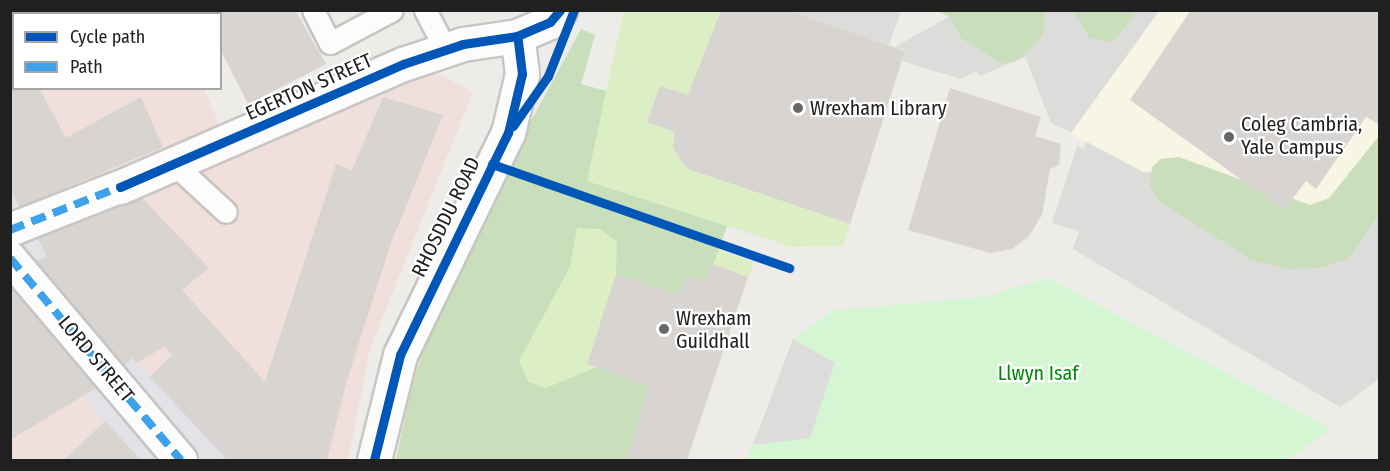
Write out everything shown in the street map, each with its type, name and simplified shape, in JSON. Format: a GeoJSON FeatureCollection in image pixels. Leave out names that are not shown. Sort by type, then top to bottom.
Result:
{"type":"FeatureCollection","features":[{"type":"Feature","properties":{"kind":"street"},"geometry":{"type":"LineString","coordinates":[[517,36],[550,22],[560,10]]}},
{"type":"Feature","properties":{"kind":"street","name":"EGERTON STREET"},"geometry":{"type":"LineString","coordinates":[[10,230],[120,188],[446,50],[517,36]]}},
{"type":"Feature","properties":{"kind":"street","name":"RHOSDDU ROAD"},"geometry":{"type":"LineString","coordinates":[[374,460],[400,355],[508,133],[522,74],[517,36]]}},
{"type":"Feature","properties":{"kind":"street","name":"LORD STREET"},"geometry":{"type":"LineString","coordinates":[[10,258],[181,460]]}},
{"type":"Feature","properties":{"kind":"lane"},"geometry":{"type":"LineString","coordinates":[[313,10],[330,43],[392,10]]}},
{"type":"Feature","properties":{"kind":"lane"},"geometry":{"type":"LineString","coordinates":[[425,10],[446,50]]}},
{"type":"Feature","properties":{"kind":"lane"},"geometry":{"type":"LineString","coordinates":[[175,165],[226,212]]}},
{"type":"Feature","properties":{"kind":"shaded area"},"geometry":{"type":"Polygon","coordinates":[[[10,11],[171,11],[12,12],[12,90],[204,90],[232,155],[430,69],[473,92],[370,349],[348,460],[11,460],[10,11]]]}},
{"type":"Feature","properties":{"kind":"shaded area"},"geometry":{"type":"Polygon","coordinates":[[[785,11],[901,11],[889,45],[785,11]]]}},
{"type":"Feature","properties":{"kind":"shaded area"},"geometry":{"type":"Polygon","coordinates":[[[959,11],[1159,11],[1071,133],[1051,123],[1025,57],[980,76],[976,71],[961,79],[902,61],[905,50],[895,47],[959,11]]]}},
{"type":"Feature","properties":{"kind":"shaded area","name":"Coleg Cambria, Yale Campus"},"geometry":{"type":"Polygon","coordinates":[[[1006,11],[1379,11],[1379,180],[1323,257],[1167,171],[1143,172],[1051,123],[1006,11]]]}},
{"type":"Feature","properties":{"kind":"shaded area"},"geometry":{"type":"Polygon","coordinates":[[[1087,142],[1143,172],[1167,171],[1323,257],[1379,180],[1379,379],[1340,407],[1073,249],[1079,231],[1052,223],[1077,146],[1083,149],[1087,142]]]}},
{"type":"Feature","properties":{"kind":"shaded area"},"geometry":{"type":"Polygon","coordinates":[[[79,187],[105,227],[43,259],[227,460],[141,460],[84,399],[95,389],[11,300],[10,189],[24,213],[79,187]]]}},
{"type":"Feature","properties":{"kind":"shaded area"},"geometry":{"type":"Polygon","coordinates":[[[793,339],[835,363],[810,439],[753,445],[793,339]]]}},
{"type":"Feature","properties":{"kind":"green space"},"geometry":{"type":"Polygon","coordinates":[[[624,11],[721,11],[688,95],[660,86],[648,121],[675,132],[673,148],[688,169],[850,224],[843,246],[792,247],[587,181],[580,202],[754,262],[748,277],[712,264],[707,282],[686,276],[678,295],[616,275],[587,363],[597,367],[627,460],[396,460],[411,389],[581,29],[595,35],[581,84],[606,91],[624,11]]]}},
{"type":"Feature","properties":{"kind":"green space"},"geometry":{"type":"Polygon","coordinates":[[[937,11],[1045,11],[1043,36],[1019,60],[1001,64],[961,38],[950,17],[937,11]]]}},
{"type":"Feature","properties":{"kind":"green space"},"geometry":{"type":"Polygon","coordinates":[[[1072,11],[1133,11],[1135,15],[1113,42],[1090,38],[1072,11]]]}},
{"type":"Feature","properties":{"kind":"green space"},"geometry":{"type":"Polygon","coordinates":[[[581,29],[595,35],[581,84],[606,91],[587,181],[727,226],[707,282],[686,276],[678,295],[616,274],[617,242],[600,229],[577,228],[570,267],[519,361],[528,382],[546,388],[597,367],[649,385],[627,460],[396,460],[411,389],[433,318],[469,235],[581,29]]]}},
{"type":"Feature","properties":{"kind":"green space"},"geometry":{"type":"Polygon","coordinates":[[[1379,136],[1379,214],[1350,258],[1320,268],[1290,269],[1251,260],[1157,199],[1150,185],[1152,167],[1161,159],[1179,157],[1310,205],[1329,198],[1379,136]]]}},
{"type":"Feature","properties":{"kind":"green space","name":"Llwyn Isaf"},"geometry":{"type":"Polygon","coordinates":[[[1048,278],[1331,429],[1288,460],[747,460],[753,445],[810,438],[835,363],[793,339],[833,310],[983,297],[1048,278]]]}},
{"type":"Feature","properties":{"kind":"building"},"geometry":{"type":"Polygon","coordinates":[[[220,10],[295,10],[326,64],[248,104],[222,53],[222,12],[220,10]]]}},
{"type":"Feature","properties":{"kind":"building","name":"Wrexham Library"},"geometry":{"type":"Polygon","coordinates":[[[721,10],[785,10],[905,51],[850,224],[688,169],[673,148],[675,132],[647,122],[660,86],[688,95],[721,10]]]}},
{"type":"Feature","properties":{"kind":"building"},"geometry":{"type":"Polygon","coordinates":[[[1191,10],[1380,10],[1380,125],[1366,117],[1316,189],[1306,181],[1284,210],[1130,100],[1191,10]]]}},
{"type":"Feature","properties":{"kind":"building"},"geometry":{"type":"Polygon","coordinates":[[[10,88],[12,90],[40,90],[66,138],[141,97],[163,147],[20,207],[10,189],[10,88]]]}},
{"type":"Feature","properties":{"kind":"building"},"geometry":{"type":"Polygon","coordinates":[[[950,88],[1041,117],[1035,136],[1061,144],[1059,165],[1050,169],[1042,215],[1029,236],[1012,249],[990,253],[908,230],[950,88]]]}},
{"type":"Feature","properties":{"kind":"building"},"geometry":{"type":"Polygon","coordinates":[[[383,97],[443,115],[391,243],[347,380],[327,460],[227,460],[150,377],[172,355],[165,346],[137,363],[132,358],[124,365],[36,261],[47,256],[38,239],[142,198],[209,268],[182,290],[265,382],[336,164],[352,170],[383,97]]]}},
{"type":"Feature","properties":{"kind":"building","name":"Wrexham Guildhall"},"geometry":{"type":"Polygon","coordinates":[[[712,264],[748,277],[687,460],[627,460],[649,385],[587,364],[616,274],[678,295],[686,276],[707,282],[712,264]]]}},
{"type":"Feature","properties":{"kind":"building"},"geometry":{"type":"Polygon","coordinates":[[[10,286],[96,388],[10,440],[10,286]]]}},
{"type":"Feature","properties":{"kind":"building"},"geometry":{"type":"Polygon","coordinates":[[[105,421],[141,460],[64,460],[105,421]]]}},
{"type":"Feature","properties":{"kind":"marked path"},"geometry":{"type":"LineString","coordinates":[[10,230],[120,187]]}},
{"type":"Feature","properties":{"kind":"marked path"},"geometry":{"type":"LineString","coordinates":[[10,258],[181,460]]}},
{"type":"Feature","properties":{"kind":"cycle path"},"geometry":{"type":"LineString","coordinates":[[120,187],[403,64],[463,44],[517,36],[550,22],[560,10]]}},
{"type":"Feature","properties":{"kind":"cycle path"},"geometry":{"type":"LineString","coordinates":[[513,126],[548,76],[574,10]]}},
{"type":"Feature","properties":{"kind":"cycle path"},"geometry":{"type":"LineString","coordinates":[[374,460],[400,355],[508,133],[522,74],[517,36]]}},
{"type":"Feature","properties":{"kind":"cycle path"},"geometry":{"type":"LineString","coordinates":[[492,164],[789,268]]}},
{"type":"Feature","properties":{"kind":"place","name":"Wrexham Library"},"geometry":{"type":"Point","coordinates":[798,108]}},
{"type":"Feature","properties":{"kind":"place","name":"Coleg Cambria, Yale Campus"},"geometry":{"type":"Point","coordinates":[1229,137]}},
{"type":"Feature","properties":{"kind":"place","name":"Wrexham Guildhall"},"geometry":{"type":"Point","coordinates":[664,329]}}]}
